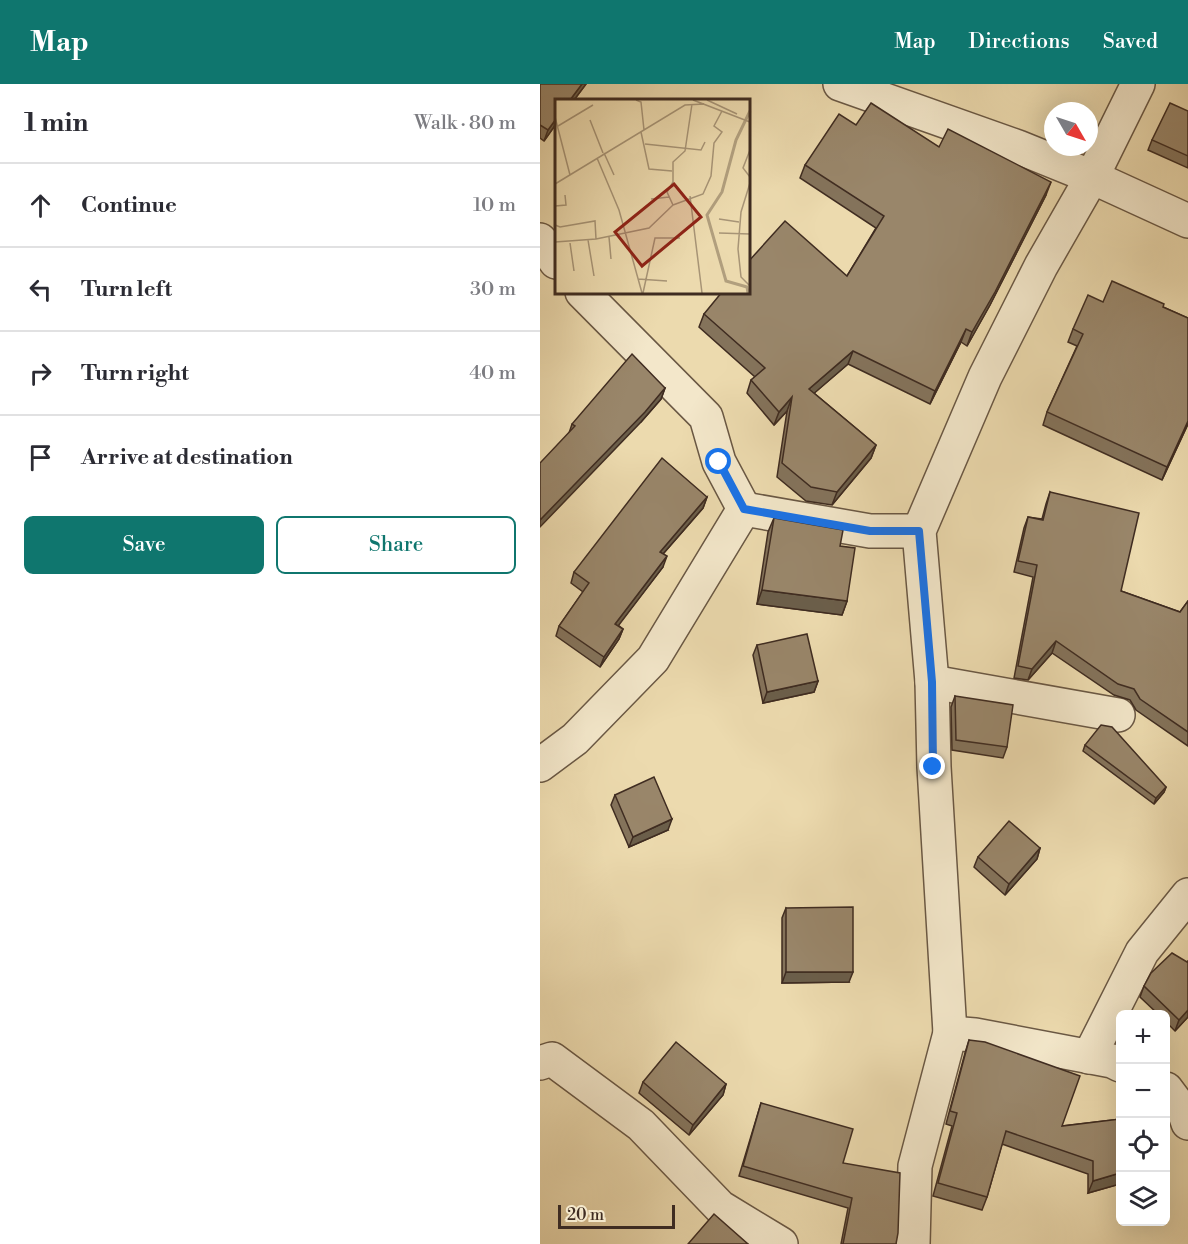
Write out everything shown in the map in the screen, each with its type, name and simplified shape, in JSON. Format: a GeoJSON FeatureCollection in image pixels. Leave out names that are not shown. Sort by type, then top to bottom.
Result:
{"type":"FeatureCollection","features":[{"type":"Feature","properties":{"kind":"street"},"geometry":{"type":"LineString","coordinates":[[840,84],[1018,147],[1092,177],[1188,221]]}},
{"type":"Feature","properties":{"kind":"street"},"geometry":{"type":"LineString","coordinates":[[913,1244],[915,1166],[950,1033],[933,767],[932,682],[919,531],[985,377],[1041,266],[1092,177],[1138,84]]}},
{"type":"Feature","properties":{"kind":"street"},"geometry":{"type":"LineString","coordinates":[[540,240],[555,261]]}},
{"type":"Feature","properties":{"kind":"street"},"geometry":{"type":"LineString","coordinates":[[584,294],[706,417],[719,462],[744,509]]}},
{"type":"Feature","properties":{"kind":"street"},"geometry":{"type":"LineString","coordinates":[[744,509],[870,531],[919,531]]}},
{"type":"Feature","properties":{"kind":"street"},"geometry":{"type":"LineString","coordinates":[[540,765],[575,739],[653,659],[744,509]]}},
{"type":"Feature","properties":{"kind":"street"},"geometry":{"type":"LineString","coordinates":[[932,682],[1118,715]]}},
{"type":"Feature","properties":{"kind":"street"},"geometry":{"type":"LineString","coordinates":[[1089,1057],[1142,952],[1188,895]]}},
{"type":"Feature","properties":{"kind":"street"},"geometry":{"type":"LineString","coordinates":[[950,1033],[975,1035],[1118,1064]]}},
{"type":"Feature","properties":{"kind":"street"},"geometry":{"type":"LineString","coordinates":[[540,1063],[552,1059],[641,1125],[720,1207],[781,1244]]}},
{"type":"Feature","properties":{"kind":"building"},"geometry":{"type":"Polygon","coordinates":[[[540,84],[582,84],[571,99],[555,99],[555,120],[548,130],[540,125],[540,84]]]}},
{"type":"Feature","properties":{"kind":"building"},"geometry":{"type":"Polygon","coordinates":[[[871,103],[939,147],[948,129],[1051,182],[995,292],[972,332],[966,329],[935,391],[853,351],[809,389],[876,445],[837,492],[811,487],[782,463],[792,397],[779,412],[751,380],[765,368],[704,314],[720,294],[750,294],[750,260],[785,221],[847,276],[884,216],[805,165],[839,114],[856,125],[871,103]]]}},
{"type":"Feature","properties":{"kind":"building"},"geometry":{"type":"Polygon","coordinates":[[[1170,103],[1188,111],[1188,156],[1152,140],[1170,103]]]}},
{"type":"Feature","properties":{"kind":"building"},"geometry":{"type":"Polygon","coordinates":[[[1112,281],[1164,304],[1163,307],[1188,318],[1188,421],[1167,467],[1047,412],[1083,334],[1073,329],[1088,295],[1103,302],[1112,281]]]}},
{"type":"Feature","properties":{"kind":"building"},"geometry":{"type":"Polygon","coordinates":[[[632,354],[665,388],[645,412],[540,520],[540,463],[575,426],[572,424],[632,354]]]}},
{"type":"Feature","properties":{"kind":"building"},"geometry":{"type":"Polygon","coordinates":[[[662,458],[707,497],[660,552],[667,556],[615,624],[623,629],[604,657],[559,626],[589,583],[574,572],[662,458]]]}},
{"type":"Feature","properties":{"kind":"building"},"geometry":{"type":"Polygon","coordinates":[[[1050,492],[1139,513],[1121,591],[1180,612],[1188,601],[1188,732],[1140,699],[1134,689],[1118,684],[1056,641],[1032,669],[1018,666],[1037,565],[1018,561],[1028,517],[1043,520],[1050,492]]]}},
{"type":"Feature","properties":{"kind":"building"},"geometry":{"type":"Polygon","coordinates":[[[774,518],[843,530],[840,546],[855,548],[847,601],[762,590],[774,518]]]}},
{"type":"Feature","properties":{"kind":"building"},"geometry":{"type":"Polygon","coordinates":[[[807,634],[818,681],[767,692],[757,645],[807,634]]]}},
{"type":"Feature","properties":{"kind":"building"},"geometry":{"type":"Polygon","coordinates":[[[955,696],[1013,705],[1007,747],[956,740],[955,696]]]}},
{"type":"Feature","properties":{"kind":"building"},"geometry":{"type":"Polygon","coordinates":[[[1101,725],[1112,727],[1166,787],[1156,798],[1085,745],[1101,725]]]}},
{"type":"Feature","properties":{"kind":"building"},"geometry":{"type":"Polygon","coordinates":[[[654,777],[672,819],[633,837],[615,795],[654,777]]]}},
{"type":"Feature","properties":{"kind":"building"},"geometry":{"type":"Polygon","coordinates":[[[1009,821],[1040,848],[1009,884],[978,857],[1009,821]]]}},
{"type":"Feature","properties":{"kind":"building"},"geometry":{"type":"Polygon","coordinates":[[[853,907],[853,972],[786,972],[786,908],[853,907]]]}},
{"type":"Feature","properties":{"kind":"building"},"geometry":{"type":"Polygon","coordinates":[[[1172,953],[1188,961],[1188,1010],[1179,1020],[1144,986],[1151,973],[1172,953]]]}},
{"type":"Feature","properties":{"kind":"building"},"geometry":{"type":"Polygon","coordinates":[[[969,1040],[985,1042],[1080,1076],[1062,1126],[1116,1119],[1116,1174],[1093,1181],[1093,1161],[1006,1131],[987,1197],[938,1183],[957,1113],[950,1111],[969,1040]]]}},
{"type":"Feature","properties":{"kind":"building"},"geometry":{"type":"Polygon","coordinates":[[[676,1042],[726,1084],[693,1125],[643,1082],[676,1042]]]}},
{"type":"Feature","properties":{"kind":"building"},"geometry":{"type":"Polygon","coordinates":[[[761,1103],[853,1129],[843,1163],[900,1173],[896,1244],[843,1244],[852,1198],[743,1166],[761,1103]]]}},
{"type":"Feature","properties":{"kind":"building"},"geometry":{"type":"Polygon","coordinates":[[[714,1214],[748,1244],[688,1244],[714,1214]]]}},
{"type":"Feature","properties":{"kind":"route"},"geometry":{"type":"LineString","coordinates":[[719,462],[744,509],[870,531],[919,531],[932,682],[933,767]]}}]}
